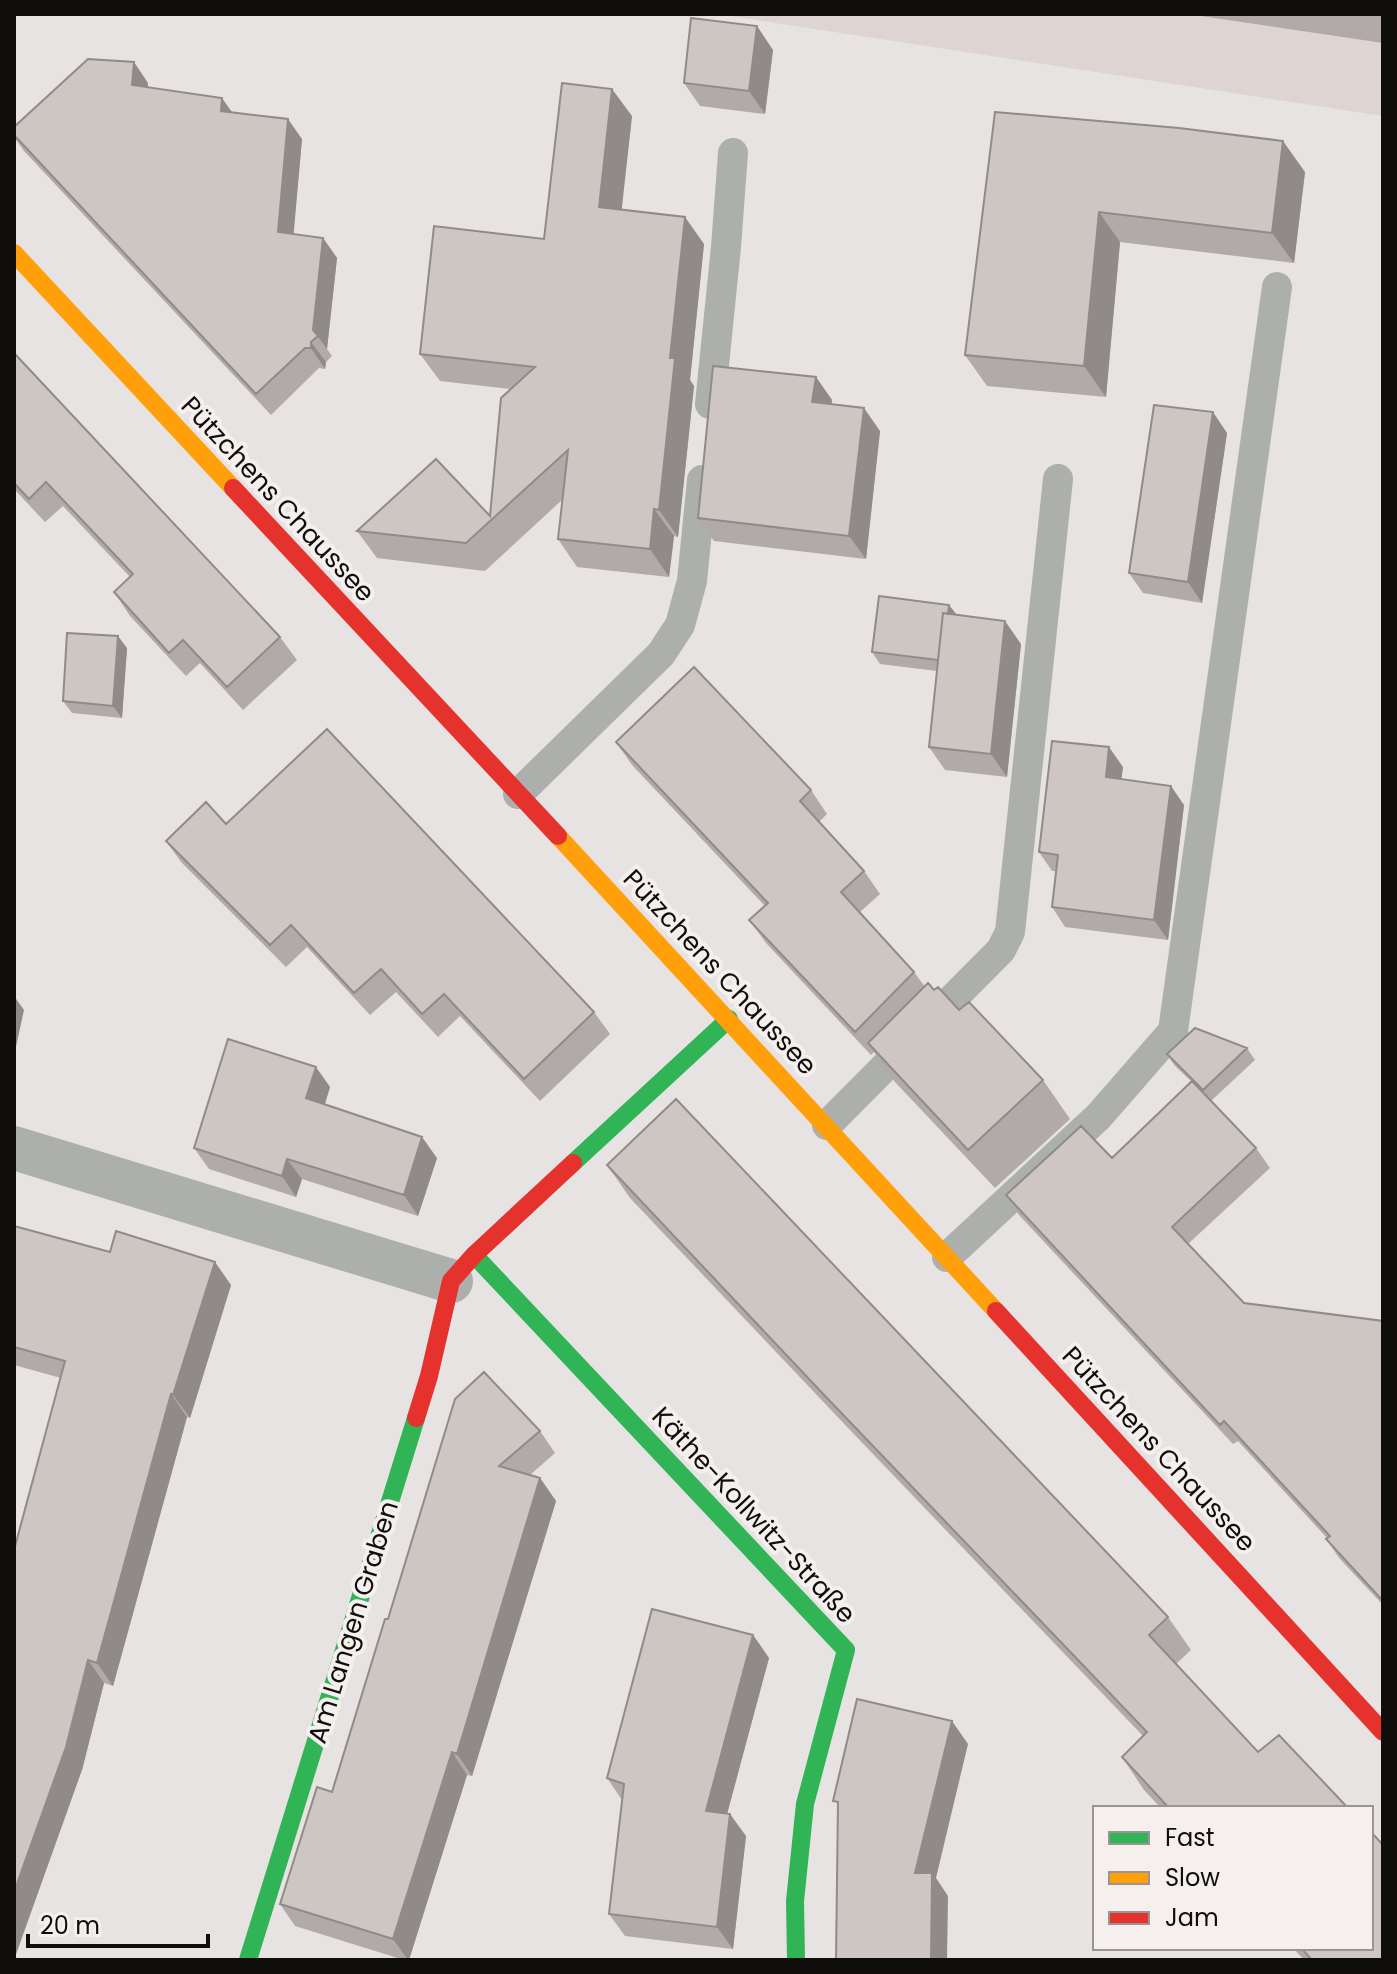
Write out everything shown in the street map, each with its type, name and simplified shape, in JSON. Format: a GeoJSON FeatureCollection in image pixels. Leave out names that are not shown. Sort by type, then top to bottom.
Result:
{"type":"FeatureCollection","features":[{"type":"Feature","properties":{"kind":"street","name":"Pützchens Chaussee"},"geometry":{"type":"LineString","coordinates":[[14,253],[729,1019],[1383,1732]]}},
{"type":"Feature","properties":{"kind":"street"},"geometry":{"type":"LineString","coordinates":[[14,1148],[462,1268],[729,1019]]}},
{"type":"Feature","properties":{"kind":"street","name":"Am Langen Graben"},"geometry":{"type":"LineString","coordinates":[[248,1960],[462,1268]]}},
{"type":"Feature","properties":{"kind":"street","name":"Käthe-Kollwitz-Straße"},"geometry":{"type":"LineString","coordinates":[[462,1268],[846,1650],[805,1804],[795,1901],[796,1960]]}},
{"type":"Feature","properties":{"kind":"lane"},"geometry":{"type":"LineString","coordinates":[[518,794],[661,654],[680,625],[692,581],[733,153]]}},
{"type":"Feature","properties":{"kind":"lane"},"geometry":{"type":"LineString","coordinates":[[947,1257],[1099,1116],[1173,1031],[1277,287]]}},
{"type":"Feature","properties":{"kind":"lane"},"geometry":{"type":"LineString","coordinates":[[827,1125],[1001,950],[1010,932],[1058,479]]}},
{"type":"Feature","properties":{"kind":"shaded area"},"geometry":{"type":"Polygon","coordinates":[[[717,14],[1383,14],[1383,116],[717,14]]]}},
{"type":"Feature","properties":{"kind":"building"},"geometry":{"type":"Polygon","coordinates":[[[691,18],[757,26],[749,91],[684,83],[691,18]]]}},
{"type":"Feature","properties":{"kind":"building"},"geometry":{"type":"Polygon","coordinates":[[[88,59],[134,62],[132,85],[222,98],[221,111],[288,119],[278,232],[323,238],[313,330],[318,336],[311,342],[311,348],[305,348],[256,394],[14,135],[14,127],[88,59]]]}},
{"type":"Feature","properties":{"kind":"building"},"geometry":{"type":"Polygon","coordinates":[[[562,83],[612,89],[599,207],[685,217],[670,358],[675,358],[659,510],[654,509],[650,549],[558,539],[568,450],[466,543],[357,531],[436,459],[490,516],[501,398],[535,367],[420,354],[434,226],[544,239],[562,83]]]}},
{"type":"Feature","properties":{"kind":"building"},"geometry":{"type":"Polygon","coordinates":[[[995,112],[1179,128],[1283,141],[1272,233],[1099,212],[1084,366],[965,355],[995,112]]]}},
{"type":"Feature","properties":{"kind":"building"},"geometry":{"type":"Polygon","coordinates":[[[14,353],[280,637],[227,687],[183,640],[169,653],[114,592],[133,574],[46,482],[29,499],[14,483],[14,353]]]}},
{"type":"Feature","properties":{"kind":"building"},"geometry":{"type":"Polygon","coordinates":[[[713,366],[816,377],[812,402],[864,408],[849,536],[698,518],[713,366]]]}},
{"type":"Feature","properties":{"kind":"building"},"geometry":{"type":"Polygon","coordinates":[[[1154,405],[1213,412],[1188,582],[1129,573],[1154,405]]]}},
{"type":"Feature","properties":{"kind":"building"},"geometry":{"type":"Polygon","coordinates":[[[879,596],[949,605],[948,614],[943,613],[938,660],[872,652],[879,596]]]}},
{"type":"Feature","properties":{"kind":"building"},"geometry":{"type":"Polygon","coordinates":[[[943,613],[1005,621],[991,754],[929,747],[943,613]]]}},
{"type":"Feature","properties":{"kind":"building"},"geometry":{"type":"Polygon","coordinates":[[[67,633],[118,636],[113,706],[63,701],[67,633]]]}},
{"type":"Feature","properties":{"kind":"building"},"geometry":{"type":"Polygon","coordinates":[[[694,667],[811,790],[800,801],[864,871],[841,892],[914,972],[855,1032],[749,920],[768,903],[616,742],[694,667]]]}},
{"type":"Feature","properties":{"kind":"building"},"geometry":{"type":"Polygon","coordinates":[[[327,729],[594,1012],[524,1079],[444,994],[422,1014],[381,969],[354,993],[291,925],[270,945],[166,841],[206,802],[226,824],[327,729]]]}},
{"type":"Feature","properties":{"kind":"building"},"geometry":{"type":"Polygon","coordinates":[[[1052,741],[1109,747],[1106,777],[1171,786],[1154,920],[1052,907],[1058,855],[1039,852],[1052,741]]]}},
{"type":"Feature","properties":{"kind":"building"},"geometry":{"type":"Polygon","coordinates":[[[928,983],[934,990],[938,987],[959,1010],[969,1002],[1043,1080],[968,1150],[868,1043],[928,983]]]}},
{"type":"Feature","properties":{"kind":"building"},"geometry":{"type":"Polygon","coordinates":[[[1195,1028],[1247,1048],[1203,1090],[1167,1054],[1195,1028]]]}},
{"type":"Feature","properties":{"kind":"building"},"geometry":{"type":"Polygon","coordinates":[[[228,1039],[316,1067],[306,1098],[422,1137],[404,1195],[287,1159],[282,1176],[194,1148],[228,1039]]]}},
{"type":"Feature","properties":{"kind":"building"},"geometry":{"type":"Polygon","coordinates":[[[1192,1081],[1256,1148],[1172,1227],[1244,1303],[1383,1321],[1383,1601],[1326,1539],[1330,1536],[1224,1421],[1220,1425],[1006,1195],[1081,1126],[1112,1158],[1192,1081]]]}},
{"type":"Feature","properties":{"kind":"building"},"geometry":{"type":"Polygon","coordinates":[[[676,1099],[1168,1617],[1149,1635],[1258,1752],[1279,1735],[1346,1806],[1167,1806],[1122,1757],[1147,1732],[607,1165],[676,1099]]]}},
{"type":"Feature","properties":{"kind":"building"},"geometry":{"type":"Polygon","coordinates":[[[14,1226],[110,1252],[116,1231],[215,1262],[171,1394],[97,1663],[88,1660],[66,1747],[14,1892],[14,1550],[65,1361],[14,1347],[14,1226]]]}},
{"type":"Feature","properties":{"kind":"building"},"geometry":{"type":"Polygon","coordinates":[[[484,1372],[540,1431],[499,1466],[540,1478],[457,1754],[452,1752],[393,1939],[280,1904],[317,1787],[332,1792],[455,1399],[484,1372]]]}},
{"type":"Feature","properties":{"kind":"building"},"geometry":{"type":"Polygon","coordinates":[[[652,1609],[753,1635],[706,1811],[730,1814],[717,1927],[609,1914],[624,1784],[607,1778],[652,1609]]]}},
{"type":"Feature","properties":{"kind":"building"},"geometry":{"type":"Polygon","coordinates":[[[857,1699],[952,1721],[915,1873],[932,1873],[931,1960],[836,1960],[838,1802],[833,1801],[857,1699]]]}},
{"type":"Feature","properties":{"kind":"building"},"geometry":{"type":"Polygon","coordinates":[[[1373,1834],[1383,1845],[1383,1960],[1312,1960],[1303,1950],[1373,1950],[1373,1834]]]}},
{"type":"Feature","properties":{"kind":"traffic: fast"},"geometry":{"type":"LineString","coordinates":[[573,1163],[729,1019]]}},
{"type":"Feature","properties":{"kind":"traffic: fast"},"geometry":{"type":"LineString","coordinates":[[474,1255],[846,1650],[805,1804],[795,1901],[796,1960]]}},
{"type":"Feature","properties":{"kind":"traffic: fast"},"geometry":{"type":"LineString","coordinates":[[248,1960],[416,1418]]}},
{"type":"Feature","properties":{"kind":"traffic: slow"},"geometry":{"type":"LineString","coordinates":[[14,253],[233,488]]}},
{"type":"Feature","properties":{"kind":"traffic: slow"},"geometry":{"type":"LineString","coordinates":[[558,836],[996,1311]]}},
{"type":"Feature","properties":{"kind":"traffic: jam"},"geometry":{"type":"LineString","coordinates":[[233,488],[558,836]]}},
{"type":"Feature","properties":{"kind":"traffic: jam"},"geometry":{"type":"LineString","coordinates":[[416,1418],[451,1281],[474,1255],[573,1163]]}},
{"type":"Feature","properties":{"kind":"traffic: jam"},"geometry":{"type":"LineString","coordinates":[[996,1311],[1383,1732]]}}]}
